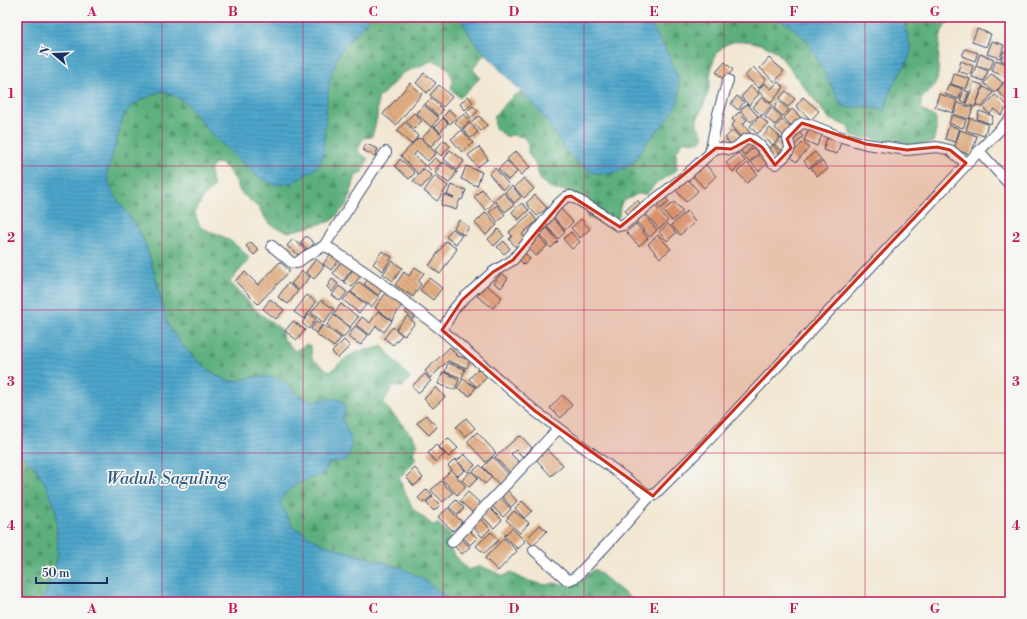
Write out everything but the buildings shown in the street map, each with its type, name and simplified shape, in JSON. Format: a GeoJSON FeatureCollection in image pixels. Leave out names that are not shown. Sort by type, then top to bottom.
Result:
{"type":"FeatureCollection","features":[{"type":"Feature","properties":{"kind":"street"},"geometry":{"type":"LineString","coordinates":[[710,154],[718,114],[728,80]]}},
{"type":"Feature","properties":{"kind":"street"},"geometry":{"type":"LineString","coordinates":[[534,550],[566,579],[569,580],[576,577],[651,495],[653,496],[703,446],[966,163],[1010,119]]}},
{"type":"Feature","properties":{"kind":"street"},"geometry":{"type":"LineString","coordinates":[[442,330],[454,309],[465,296],[493,272],[513,260],[557,205],[566,197],[571,196],[596,210],[619,226],[623,225],[719,147],[731,149],[737,147],[746,139],[750,139],[762,147],[773,163],[776,164],[789,150],[790,146],[787,140],[788,138],[800,123],[802,123],[866,144],[908,150],[937,147],[950,150],[966,163]]}},
{"type":"Feature","properties":{"kind":"street"},"geometry":{"type":"LineString","coordinates":[[978,151],[1010,185]]}},
{"type":"Feature","properties":{"kind":"street"},"geometry":{"type":"LineString","coordinates":[[272,246],[292,263],[297,264],[306,256],[324,246],[386,152]]}},
{"type":"Feature","properties":{"kind":"street"},"geometry":{"type":"LineString","coordinates":[[324,246],[331,249],[378,281],[442,330],[535,411],[648,495],[651,495]]}},
{"type":"Feature","properties":{"kind":"street"},"geometry":{"type":"LineString","coordinates":[[452,542],[558,429]]}},
{"type":"Feature","properties":{"kind":"highlighted area"},"geometry":{"type":"Polygon","coordinates":[[[802,123],[866,144],[907,150],[937,147],[950,150],[966,163],[653,496],[535,411],[442,330],[462,300],[493,272],[513,260],[566,197],[571,196],[620,227],[716,148],[731,149],[750,139],[762,147],[775,165],[791,148],[787,139],[802,123]]]}},
{"type":"Feature","properties":{"kind":"green space"},"geometry":{"type":"Polygon","coordinates":[[[369,17],[460,17],[472,39],[485,53],[473,69],[480,78],[460,98],[451,89],[453,80],[448,69],[439,63],[432,61],[403,73],[378,99],[377,118],[372,137],[363,138],[358,151],[368,159],[362,172],[356,175],[348,203],[332,221],[289,232],[274,227],[267,221],[259,208],[240,192],[236,181],[228,170],[222,164],[215,163],[210,171],[214,187],[203,197],[195,213],[200,227],[229,240],[249,258],[230,282],[258,312],[281,329],[283,338],[295,351],[307,344],[311,346],[312,359],[330,372],[342,361],[353,354],[382,346],[410,378],[403,387],[393,386],[383,403],[418,444],[413,453],[417,458],[399,479],[413,509],[433,525],[439,524],[452,537],[447,546],[468,570],[481,566],[504,576],[511,572],[522,579],[546,585],[554,583],[569,585],[577,583],[595,569],[635,602],[452,602],[402,568],[324,545],[293,527],[280,504],[283,496],[297,484],[323,473],[328,464],[337,461],[352,444],[342,418],[345,410],[335,399],[309,400],[301,397],[282,379],[254,377],[230,381],[221,378],[203,365],[186,349],[167,323],[154,271],[144,241],[135,224],[113,192],[107,174],[124,114],[137,102],[161,91],[170,93],[185,102],[213,136],[330,80],[334,66],[342,49],[367,22],[369,17]]]}},
{"type":"Feature","properties":{"kind":"green space"},"geometry":{"type":"Polygon","coordinates":[[[646,17],[769,17],[787,23],[807,40],[841,104],[849,108],[867,106],[884,111],[891,89],[909,58],[911,49],[902,17],[977,17],[952,20],[946,24],[943,30],[940,38],[937,80],[932,88],[921,99],[921,109],[936,118],[936,131],[933,142],[919,145],[853,137],[847,126],[829,119],[777,52],[762,45],[746,41],[730,43],[723,47],[717,53],[715,58],[711,70],[707,95],[697,120],[697,125],[704,136],[702,140],[698,142],[684,141],[676,152],[677,170],[655,184],[647,194],[638,194],[622,202],[619,216],[613,229],[586,216],[588,211],[567,191],[554,190],[541,181],[535,164],[528,153],[528,146],[524,137],[511,135],[507,137],[495,128],[494,116],[513,96],[522,92],[538,109],[568,154],[590,171],[598,174],[632,164],[647,142],[669,56],[646,17]]]}},
{"type":"Feature","properties":{"kind":"green space"},"geometry":{"type":"Polygon","coordinates":[[[17,451],[35,467],[45,483],[56,509],[58,555],[54,573],[42,602],[17,602],[17,451]]]}},
{"type":"Feature","properties":{"kind":"water","name":"Waduk Saguling"},"geometry":{"type":"Polygon","coordinates":[[[17,17],[369,17],[342,49],[332,72],[327,99],[321,161],[315,169],[292,183],[275,185],[259,177],[213,136],[185,102],[170,93],[161,91],[137,102],[124,114],[107,174],[113,192],[135,224],[144,241],[154,271],[167,323],[178,340],[194,358],[212,373],[230,381],[257,377],[282,379],[305,399],[333,399],[343,401],[345,410],[342,418],[351,444],[349,455],[346,461],[337,461],[328,464],[324,473],[297,484],[283,496],[280,504],[293,527],[324,545],[402,568],[426,581],[452,602],[42,602],[54,573],[58,555],[56,509],[45,483],[35,467],[17,451],[17,17]]]}},
{"type":"Feature","properties":{"kind":"water"},"geometry":{"type":"Polygon","coordinates":[[[460,17],[646,17],[669,56],[679,82],[679,99],[671,115],[647,142],[632,164],[616,173],[598,174],[590,171],[568,154],[538,109],[472,39],[460,17]]]}},
{"type":"Feature","properties":{"kind":"water"},"geometry":{"type":"Polygon","coordinates":[[[769,17],[902,17],[911,49],[909,58],[891,89],[884,111],[867,106],[849,108],[841,104],[807,40],[787,23],[769,17]]]}}]}
